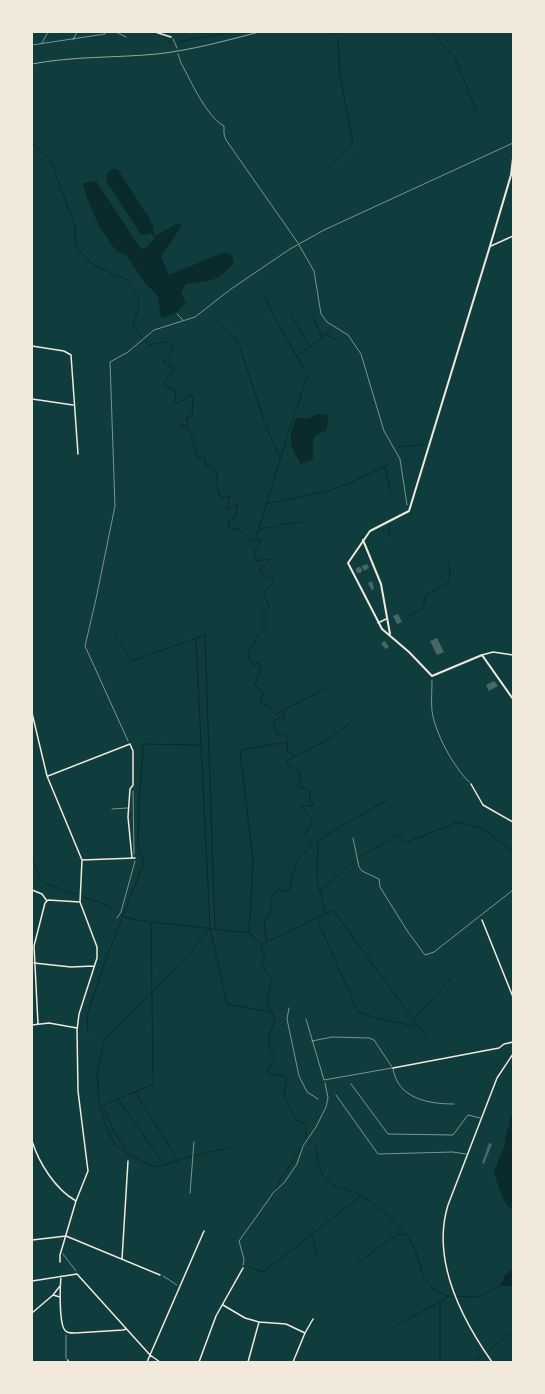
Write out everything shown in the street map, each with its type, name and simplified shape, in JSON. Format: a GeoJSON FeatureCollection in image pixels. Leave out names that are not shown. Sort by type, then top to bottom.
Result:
{"type":"FeatureCollection","features":[{"type":"Feature","properties":{"kind":"street"},"geometry":{"type":"LineString","coordinates":[[155,32],[171,37]]}},
{"type":"Feature","properties":{"kind":"street"},"geometry":{"type":"LineString","coordinates":[[513,158],[511,175],[409,512],[370,531],[349,561],[348,565],[382,629],[390,634],[432,676],[482,655],[493,652],[513,655]]}},
{"type":"Feature","properties":{"kind":"street"},"geometry":{"type":"LineString","coordinates":[[490,246],[513,236]]}},
{"type":"Feature","properties":{"kind":"street"},"geometry":{"type":"LineString","coordinates":[[32,346],[64,351],[71,355],[73,405],[78,454]]}},
{"type":"Feature","properties":{"kind":"street"},"geometry":{"type":"LineString","coordinates":[[32,399],[73,405]]}},
{"type":"Feature","properties":{"kind":"street"},"geometry":{"type":"LineString","coordinates":[[363,540],[381,584],[386,619],[390,634]]}},
{"type":"Feature","properties":{"kind":"street"},"geometry":{"type":"LineString","coordinates":[[378,623],[386,619]]}},
{"type":"Feature","properties":{"kind":"street"},"geometry":{"type":"LineString","coordinates":[[482,655],[513,699]]}},
{"type":"Feature","properties":{"kind":"street"},"geometry":{"type":"LineString","coordinates":[[32,713],[48,776],[82,860],[80,902],[97,944],[97,958],[79,1014],[77,1028],[78,1091],[88,1171],[76,1201],[60,1262]]}},
{"type":"Feature","properties":{"kind":"street"},"geometry":{"type":"LineString","coordinates":[[48,776],[130,744],[133,750],[133,785],[130,789],[128,817],[132,858]]}},
{"type":"Feature","properties":{"kind":"street"},"geometry":{"type":"LineString","coordinates":[[471,784],[483,806],[513,822]]}},
{"type":"Feature","properties":{"kind":"street"},"geometry":{"type":"LineString","coordinates":[[82,860],[135,858]]}},
{"type":"Feature","properties":{"kind":"street"},"geometry":{"type":"LineString","coordinates":[[32,890],[42,894],[46,901],[35,937],[34,963],[38,1024]]}},
{"type":"Feature","properties":{"kind":"street"},"geometry":{"type":"LineString","coordinates":[[46,901],[80,902]]}},
{"type":"Feature","properties":{"kind":"street"},"geometry":{"type":"LineString","coordinates":[[482,920],[513,997]]}},
{"type":"Feature","properties":{"kind":"street"},"geometry":{"type":"LineString","coordinates":[[34,963],[72,967],[94,966]]}},
{"type":"Feature","properties":{"kind":"street"},"geometry":{"type":"LineString","coordinates":[[32,1025],[49,1023],[77,1028]]}},
{"type":"Feature","properties":{"kind":"street"},"geometry":{"type":"LineString","coordinates":[[393,1068],[499,1048],[504,1044],[513,1042]]}},
{"type":"Feature","properties":{"kind":"street"},"geometry":{"type":"LineString","coordinates":[[492,1362],[474,1336],[454,1293],[442,1245],[443,1225],[448,1205],[497,1078],[513,1054]]}},
{"type":"Feature","properties":{"kind":"street"},"geometry":{"type":"LineString","coordinates":[[32,1141],[36,1155],[60,1189],[76,1201]]}},
{"type":"Feature","properties":{"kind":"street"},"geometry":{"type":"LineString","coordinates":[[122,1258],[128,1161]]}},
{"type":"Feature","properties":{"kind":"street"},"geometry":{"type":"LineString","coordinates":[[147,1362],[204,1231]]}},
{"type":"Feature","properties":{"kind":"street"},"geometry":{"type":"LineString","coordinates":[[32,1240],[66,1236],[160,1275]]}},
{"type":"Feature","properties":{"kind":"street"},"geometry":{"type":"LineString","coordinates":[[199,1362],[209,1330],[243,1268]]}},
{"type":"Feature","properties":{"kind":"street"},"geometry":{"type":"LineString","coordinates":[[32,1281],[77,1274],[150,1355],[160,1362]]}},
{"type":"Feature","properties":{"kind":"street"},"geometry":{"type":"LineString","coordinates":[[61,1276],[60,1297],[63,1328],[66,1331],[69,1333],[75,1333],[126,1329]]}},
{"type":"Feature","properties":{"kind":"street"},"geometry":{"type":"LineString","coordinates":[[32,1314],[53,1295],[60,1286]]}},
{"type":"Feature","properties":{"kind":"street"},"geometry":{"type":"LineString","coordinates":[[53,1295],[60,1297]]}},
{"type":"Feature","properties":{"kind":"street"},"geometry":{"type":"LineString","coordinates":[[222,1304],[245,1318],[260,1322],[286,1324],[305,1333]]}},
{"type":"Feature","properties":{"kind":"street"},"geometry":{"type":"LineString","coordinates":[[293,1362],[313,1318]]}},
{"type":"Feature","properties":{"kind":"street"},"geometry":{"type":"LineString","coordinates":[[248,1362],[260,1322]]}},
{"type":"Feature","properties":{"kind":"lane"},"geometry":{"type":"LineString","coordinates":[[42,44],[48,32]]}},
{"type":"Feature","properties":{"kind":"lane"},"geometry":{"type":"LineString","coordinates":[[73,40],[78,32]]}},
{"type":"Feature","properties":{"kind":"lane"},"geometry":{"type":"LineString","coordinates":[[32,45],[73,40],[105,34],[106,32]]}},
{"type":"Feature","properties":{"kind":"lane"},"geometry":{"type":"LineString","coordinates":[[116,32],[126,38]]}},
{"type":"Feature","properties":{"kind":"lane"},"geometry":{"type":"LineString","coordinates":[[112,809],[129,808]]}},
{"type":"Feature","properties":{"kind":"lane"},"geometry":{"type":"LineString","coordinates":[[306,1019],[324,1080],[393,1068]]}},
{"type":"Feature","properties":{"kind":"lane"},"geometry":{"type":"LineString","coordinates":[[312,1041],[340,1037],[372,1039],[393,1068],[397,1082],[411,1095],[426,1102],[454,1104]]}},
{"type":"Feature","properties":{"kind":"lane"},"geometry":{"type":"LineString","coordinates":[[351,1084],[388,1134],[453,1135],[468,1115],[481,1118]]}},
{"type":"Feature","properties":{"kind":"lane"},"geometry":{"type":"LineString","coordinates":[[336,1095],[378,1154],[453,1152],[467,1155]]}},
{"type":"Feature","properties":{"kind":"path"},"geometry":{"type":"LineString","coordinates":[[171,37],[177,48]]}},
{"type":"Feature","properties":{"kind":"path"},"geometry":{"type":"LineString","coordinates":[[178,54],[181,63],[216,122],[224,126],[226,140],[298,244],[314,271],[320,314],[327,322],[348,335],[361,354],[384,432],[397,452],[401,466],[407,504]]}},
{"type":"Feature","properties":{"kind":"path"},"geometry":{"type":"LineString","coordinates":[[130,744],[85,651],[115,506],[109,365],[112,360],[142,341],[154,330],[184,322],[202,313],[231,289],[298,244],[374,206],[513,143]]}},
{"type":"Feature","properties":{"kind":"path"},"geometry":{"type":"LineString","coordinates":[[177,314],[184,322]]}},
{"type":"Feature","properties":{"kind":"path"},"geometry":{"type":"LineString","coordinates":[[432,678],[432,710],[434,721],[456,768],[471,784]]}},
{"type":"Feature","properties":{"kind":"path"},"geometry":{"type":"LineString","coordinates":[[117,918],[135,858],[133,785]]}},
{"type":"Feature","properties":{"kind":"path"},"geometry":{"type":"LineString","coordinates":[[353,838],[359,866],[362,870],[379,879],[380,887],[408,932],[425,955],[434,952],[513,890]]}},
{"type":"Feature","properties":{"kind":"path"},"geometry":{"type":"LineString","coordinates":[[290,1008],[287,1019],[299,1076],[307,1092],[318,1099]]}},
{"type":"Feature","properties":{"kind":"path"},"geometry":{"type":"LineString","coordinates":[[245,1263],[238,1241],[274,1192],[284,1183],[293,1170],[305,1142],[321,1118],[327,1103],[324,1080]]}},
{"type":"Feature","properties":{"kind":"path"},"geometry":{"type":"LineString","coordinates":[[190,1193],[194,1142]]}},
{"type":"Feature","properties":{"kind":"path"},"geometry":{"type":"LineString","coordinates":[[62,1252],[77,1274]]}},
{"type":"Feature","properties":{"kind":"path"},"geometry":{"type":"LineString","coordinates":[[160,1275],[180,1287]]}},
{"type":"Feature","properties":{"kind":"path"},"geometry":{"type":"LineString","coordinates":[[65,1362],[66,1331]]}},
{"type":"Feature","properties":{"kind":"water"},"geometry":{"type":"Polygon","coordinates":[[[114,169],[118,170],[150,219],[156,236],[176,224],[182,225],[161,257],[169,275],[225,252],[231,254],[234,262],[229,269],[219,277],[208,281],[186,284],[181,293],[186,302],[176,313],[161,318],[158,296],[145,283],[126,255],[116,251],[99,226],[88,201],[83,183],[96,181],[141,249],[147,247],[155,238],[151,233],[144,235],[140,233],[106,181],[107,173],[114,169]]]}},
{"type":"Feature","properties":{"kind":"water"},"geometry":{"type":"Polygon","coordinates":[[[317,414],[328,416],[327,430],[316,435],[313,440],[313,460],[301,464],[294,452],[291,441],[293,424],[296,417],[308,419],[317,414]]]}},
{"type":"Feature","properties":{"kind":"water"},"geometry":{"type":"Polygon","coordinates":[[[513,1113],[513,1208],[511,1208],[507,1206],[498,1186],[494,1172],[505,1144],[506,1133],[510,1124],[509,1121],[513,1113]]]}},
{"type":"Feature","properties":{"kind":"water"},"geometry":{"type":"Polygon","coordinates":[[[513,1269],[513,1286],[500,1286],[505,1275],[513,1269]]]}},
{"type":"Feature","properties":{"kind":"building"},"geometry":{"type":"Polygon","coordinates":[[[367,564],[369,568],[364,571],[362,566],[367,564]]]}},
{"type":"Feature","properties":{"kind":"building"},"geometry":{"type":"Polygon","coordinates":[[[359,567],[362,570],[359,573],[356,570],[359,567]]]}},
{"type":"Feature","properties":{"kind":"building"},"geometry":{"type":"Polygon","coordinates":[[[372,581],[374,588],[372,591],[368,583],[372,581]]]}},
{"type":"Feature","properties":{"kind":"building"},"geometry":{"type":"Polygon","coordinates":[[[398,614],[402,622],[397,624],[393,616],[398,614]]]}},
{"type":"Feature","properties":{"kind":"building"},"geometry":{"type":"Polygon","coordinates":[[[437,638],[444,652],[437,655],[430,641],[437,638]]]}},
{"type":"Feature","properties":{"kind":"building"},"geometry":{"type":"Polygon","coordinates":[[[385,641],[389,647],[385,649],[381,643],[385,641]]]}},
{"type":"Feature","properties":{"kind":"building"},"geometry":{"type":"Polygon","coordinates":[[[494,681],[498,686],[489,691],[486,685],[494,681]]]}},
{"type":"Feature","properties":{"kind":"building"},"geometry":{"type":"Polygon","coordinates":[[[489,1143],[492,1144],[484,1164],[482,1163],[489,1143]]]}},
{"type":"Feature","properties":{"kind":"waterway"},"geometry":{"type":"LineString","coordinates":[[178,42],[231,32]]}},
{"type":"Feature","properties":{"kind":"waterway"},"geometry":{"type":"LineString","coordinates":[[329,168],[353,144],[340,75],[338,40],[330,32]]}},
{"type":"Feature","properties":{"kind":"waterway"},"geometry":{"type":"LineString","coordinates":[[431,32],[455,58],[478,115]]}},
{"type":"Feature","properties":{"kind":"waterway"},"geometry":{"type":"LineString","coordinates":[[164,37],[170,43],[174,43]]}},
{"type":"Feature","properties":{"kind":"waterway"},"geometry":{"type":"LineString","coordinates":[[32,143],[51,161],[54,166],[56,176],[75,225],[75,241],[77,248],[91,263],[126,279],[135,292],[138,300],[138,310],[133,324],[140,336],[149,345],[165,342],[173,345],[170,357],[164,361],[164,363],[170,364],[170,368],[174,368],[175,370],[165,381],[164,386],[176,390],[175,402],[178,403],[191,395],[193,398],[192,416],[186,418],[189,426],[180,424],[181,427],[190,430],[197,457],[199,458],[204,455],[206,466],[211,466],[215,469],[219,494],[222,498],[230,496],[227,509],[238,504],[235,518],[228,521],[229,528],[240,530],[251,540],[261,540],[254,553],[257,561],[269,559],[269,562],[259,570],[260,573],[273,579],[274,582],[267,589],[265,594],[269,607],[261,616],[267,624],[255,639],[255,642],[249,650],[249,659],[253,665],[258,663],[261,666],[255,685],[264,693],[260,703],[269,706],[276,715],[282,710],[284,713],[284,718],[277,719],[273,722],[277,734],[284,735],[288,738],[287,751],[294,757],[287,761],[288,765],[299,771],[301,778],[298,787],[310,791],[310,801],[313,803],[313,806],[302,805],[312,821],[305,835],[311,841],[310,847],[296,862],[289,890],[285,892],[279,889],[276,890],[270,902],[272,909],[265,923],[267,939],[261,948],[262,953],[265,956],[261,963],[272,979],[267,1000],[275,1021],[269,1036],[270,1051],[275,1057],[267,1071],[272,1075],[284,1075],[287,1078],[284,1096],[296,1120],[306,1124],[306,1137],[316,1147],[318,1164],[323,1176],[333,1185],[354,1192],[367,1199],[389,1216],[413,1244],[424,1278],[434,1290],[448,1296],[478,1297],[500,1286]]}},
{"type":"Feature","properties":{"kind":"waterway"},"geometry":{"type":"LineString","coordinates":[[264,294],[272,313],[305,371]]}},
{"type":"Feature","properties":{"kind":"waterway"},"geometry":{"type":"LineString","coordinates":[[290,314],[310,347]]}},
{"type":"Feature","properties":{"kind":"waterway"},"geometry":{"type":"LineString","coordinates":[[313,317],[322,338]]}},
{"type":"Feature","properties":{"kind":"waterway"},"geometry":{"type":"LineString","coordinates":[[218,321],[232,335],[238,344]]}},
{"type":"Feature","properties":{"kind":"waterway"},"geometry":{"type":"LineString","coordinates":[[297,356],[322,338],[332,328]]}},
{"type":"Feature","properties":{"kind":"waterway"},"geometry":{"type":"LineString","coordinates":[[325,335],[337,339]]}},
{"type":"Feature","properties":{"kind":"waterway"},"geometry":{"type":"LineString","coordinates":[[240,348],[264,420]]}},
{"type":"Feature","properties":{"kind":"waterway"},"geometry":{"type":"LineString","coordinates":[[297,408],[307,376]]}},
{"type":"Feature","properties":{"kind":"waterway"},"geometry":{"type":"LineString","coordinates":[[256,538],[295,411]]}},
{"type":"Feature","properties":{"kind":"waterway"},"geometry":{"type":"LineString","coordinates":[[265,423],[280,459]]}},
{"type":"Feature","properties":{"kind":"waterway"},"geometry":{"type":"LineString","coordinates":[[397,449],[399,447],[426,444]]}},
{"type":"Feature","properties":{"kind":"waterway"},"geometry":{"type":"LineString","coordinates":[[393,459],[396,453]]}},
{"type":"Feature","properties":{"kind":"waterway"},"geometry":{"type":"LineString","coordinates":[[277,502],[331,490],[392,463]]}},
{"type":"Feature","properties":{"kind":"waterway"},"geometry":{"type":"LineString","coordinates":[[385,467],[391,494]]}},
{"type":"Feature","properties":{"kind":"waterway"},"geometry":{"type":"LineString","coordinates":[[266,504],[275,502]]}},
{"type":"Feature","properties":{"kind":"waterway"},"geometry":{"type":"LineString","coordinates":[[280,525],[301,522]]}},
{"type":"Feature","properties":{"kind":"waterway"},"geometry":{"type":"LineString","coordinates":[[390,524],[388,533],[394,539]]}},
{"type":"Feature","properties":{"kind":"waterway"},"geometry":{"type":"LineString","coordinates":[[260,529],[277,526]]}},
{"type":"Feature","properties":{"kind":"waterway"},"geometry":{"type":"LineString","coordinates":[[407,616],[422,609],[427,594],[449,582],[449,562]]}},
{"type":"Feature","properties":{"kind":"waterway"},"geometry":{"type":"LineString","coordinates":[[115,634],[132,661],[205,635],[215,929]]}},
{"type":"Feature","properties":{"kind":"waterway"},"geometry":{"type":"LineString","coordinates":[[196,639],[210,928],[227,1004],[270,1012]]}},
{"type":"Feature","properties":{"kind":"waterway"},"geometry":{"type":"LineString","coordinates":[[284,710],[328,687]]}},
{"type":"Feature","properties":{"kind":"waterway"},"geometry":{"type":"LineString","coordinates":[[294,757],[329,739],[349,724]]}},
{"type":"Feature","properties":{"kind":"waterway"},"geometry":{"type":"LineString","coordinates":[[249,933],[253,861],[240,750],[287,742]]}},
{"type":"Feature","properties":{"kind":"waterway"},"geometry":{"type":"LineString","coordinates":[[88,1034],[87,1015],[106,959],[143,865],[143,858],[138,845],[139,801],[143,752],[142,744],[201,745]]}},
{"type":"Feature","properties":{"kind":"waterway"},"geometry":{"type":"LineString","coordinates":[[317,878],[318,841],[387,800]]}},
{"type":"Feature","properties":{"kind":"waterway"},"geometry":{"type":"LineString","coordinates":[[358,858],[398,835],[405,843],[458,822],[484,829],[513,852]]}},
{"type":"Feature","properties":{"kind":"waterway"},"geometry":{"type":"LineString","coordinates":[[32,857],[40,878],[45,883],[78,895]]}},
{"type":"Feature","properties":{"kind":"waterway"},"geometry":{"type":"LineString","coordinates":[[320,891],[354,861]]}},
{"type":"Feature","properties":{"kind":"waterway"},"geometry":{"type":"LineString","coordinates":[[317,881],[323,901]]}},
{"type":"Feature","properties":{"kind":"waterway"},"geometry":{"type":"LineString","coordinates":[[83,897],[102,903],[113,910],[112,909]]}},
{"type":"Feature","properties":{"kind":"waterway"},"geometry":{"type":"LineString","coordinates":[[323,903],[326,913]]}},
{"type":"Feature","properties":{"kind":"waterway"},"geometry":{"type":"LineString","coordinates":[[286,933],[333,910],[427,1038]]}},
{"type":"Feature","properties":{"kind":"waterway"},"geometry":{"type":"LineString","coordinates":[[121,915],[132,919],[151,922],[249,933],[262,944]]}},
{"type":"Feature","properties":{"kind":"waterway"},"geometry":{"type":"LineString","coordinates":[[317,919],[358,1012],[380,1019],[414,1026],[417,1025]]}},
{"type":"Feature","properties":{"kind":"waterway"},"geometry":{"type":"LineString","coordinates":[[151,922],[153,1078]]}},
{"type":"Feature","properties":{"kind":"waterway"},"geometry":{"type":"LineString","coordinates":[[99,1102],[97,1072],[105,1038],[151,994],[195,947],[209,929]]}},
{"type":"Feature","properties":{"kind":"waterway"},"geometry":{"type":"LineString","coordinates":[[266,942],[284,934]]}},
{"type":"Feature","properties":{"kind":"waterway"},"geometry":{"type":"LineString","coordinates":[[436,995],[453,976]]}},
{"type":"Feature","properties":{"kind":"waterway"},"geometry":{"type":"LineString","coordinates":[[414,1019],[435,996]]}},
{"type":"Feature","properties":{"kind":"waterway"},"geometry":{"type":"LineString","coordinates":[[100,1107],[153,1084],[153,1081]]}},
{"type":"Feature","properties":{"kind":"waterway"},"geometry":{"type":"LineString","coordinates":[[135,1092],[178,1160]]}},
{"type":"Feature","properties":{"kind":"waterway"},"geometry":{"type":"LineString","coordinates":[[118,1099],[164,1164]]}},
{"type":"Feature","properties":{"kind":"waterway"},"geometry":{"type":"LineString","coordinates":[[99,1103],[105,1124],[115,1145],[132,1157],[150,1165],[158,1167],[192,1156],[229,1148]]}},
{"type":"Feature","properties":{"kind":"waterway"},"geometry":{"type":"LineString","coordinates":[[103,1107],[114,1132],[122,1144],[130,1153],[141,1160]]}},
{"type":"Feature","properties":{"kind":"waterway"},"geometry":{"type":"LineString","coordinates":[[270,1202],[281,1179],[307,1139]]}},
{"type":"Feature","properties":{"kind":"waterway"},"geometry":{"type":"LineString","coordinates":[[249,1267],[263,1272],[361,1196]]}},
{"type":"Feature","properties":{"kind":"waterway"},"geometry":{"type":"LineString","coordinates":[[357,1264],[397,1234],[406,1234]]}},
{"type":"Feature","properties":{"kind":"waterway"},"geometry":{"type":"LineString","coordinates":[[312,1235],[317,1256]]}},
{"type":"Feature","properties":{"kind":"waterway"},"geometry":{"type":"LineString","coordinates":[[440,1362],[440,1305],[441,1301],[448,1296]]}},
{"type":"Feature","properties":{"kind":"waterway"},"geometry":{"type":"LineString","coordinates":[[395,1326],[440,1302]]}},
{"type":"Feature","properties":{"kind":"waterway"},"geometry":{"type":"LineString","coordinates":[[490,1349],[513,1331]]}},
{"type":"Feature","properties":{"kind":"waterway"},"geometry":{"type":"LineString","coordinates":[[472,1362],[481,1356]]}},
{"type":"Feature","properties":{"kind":"railway"},"geometry":{"type":"LineString","coordinates":[[32,64],[47,61],[157,54],[208,45],[259,32]]}}]}
